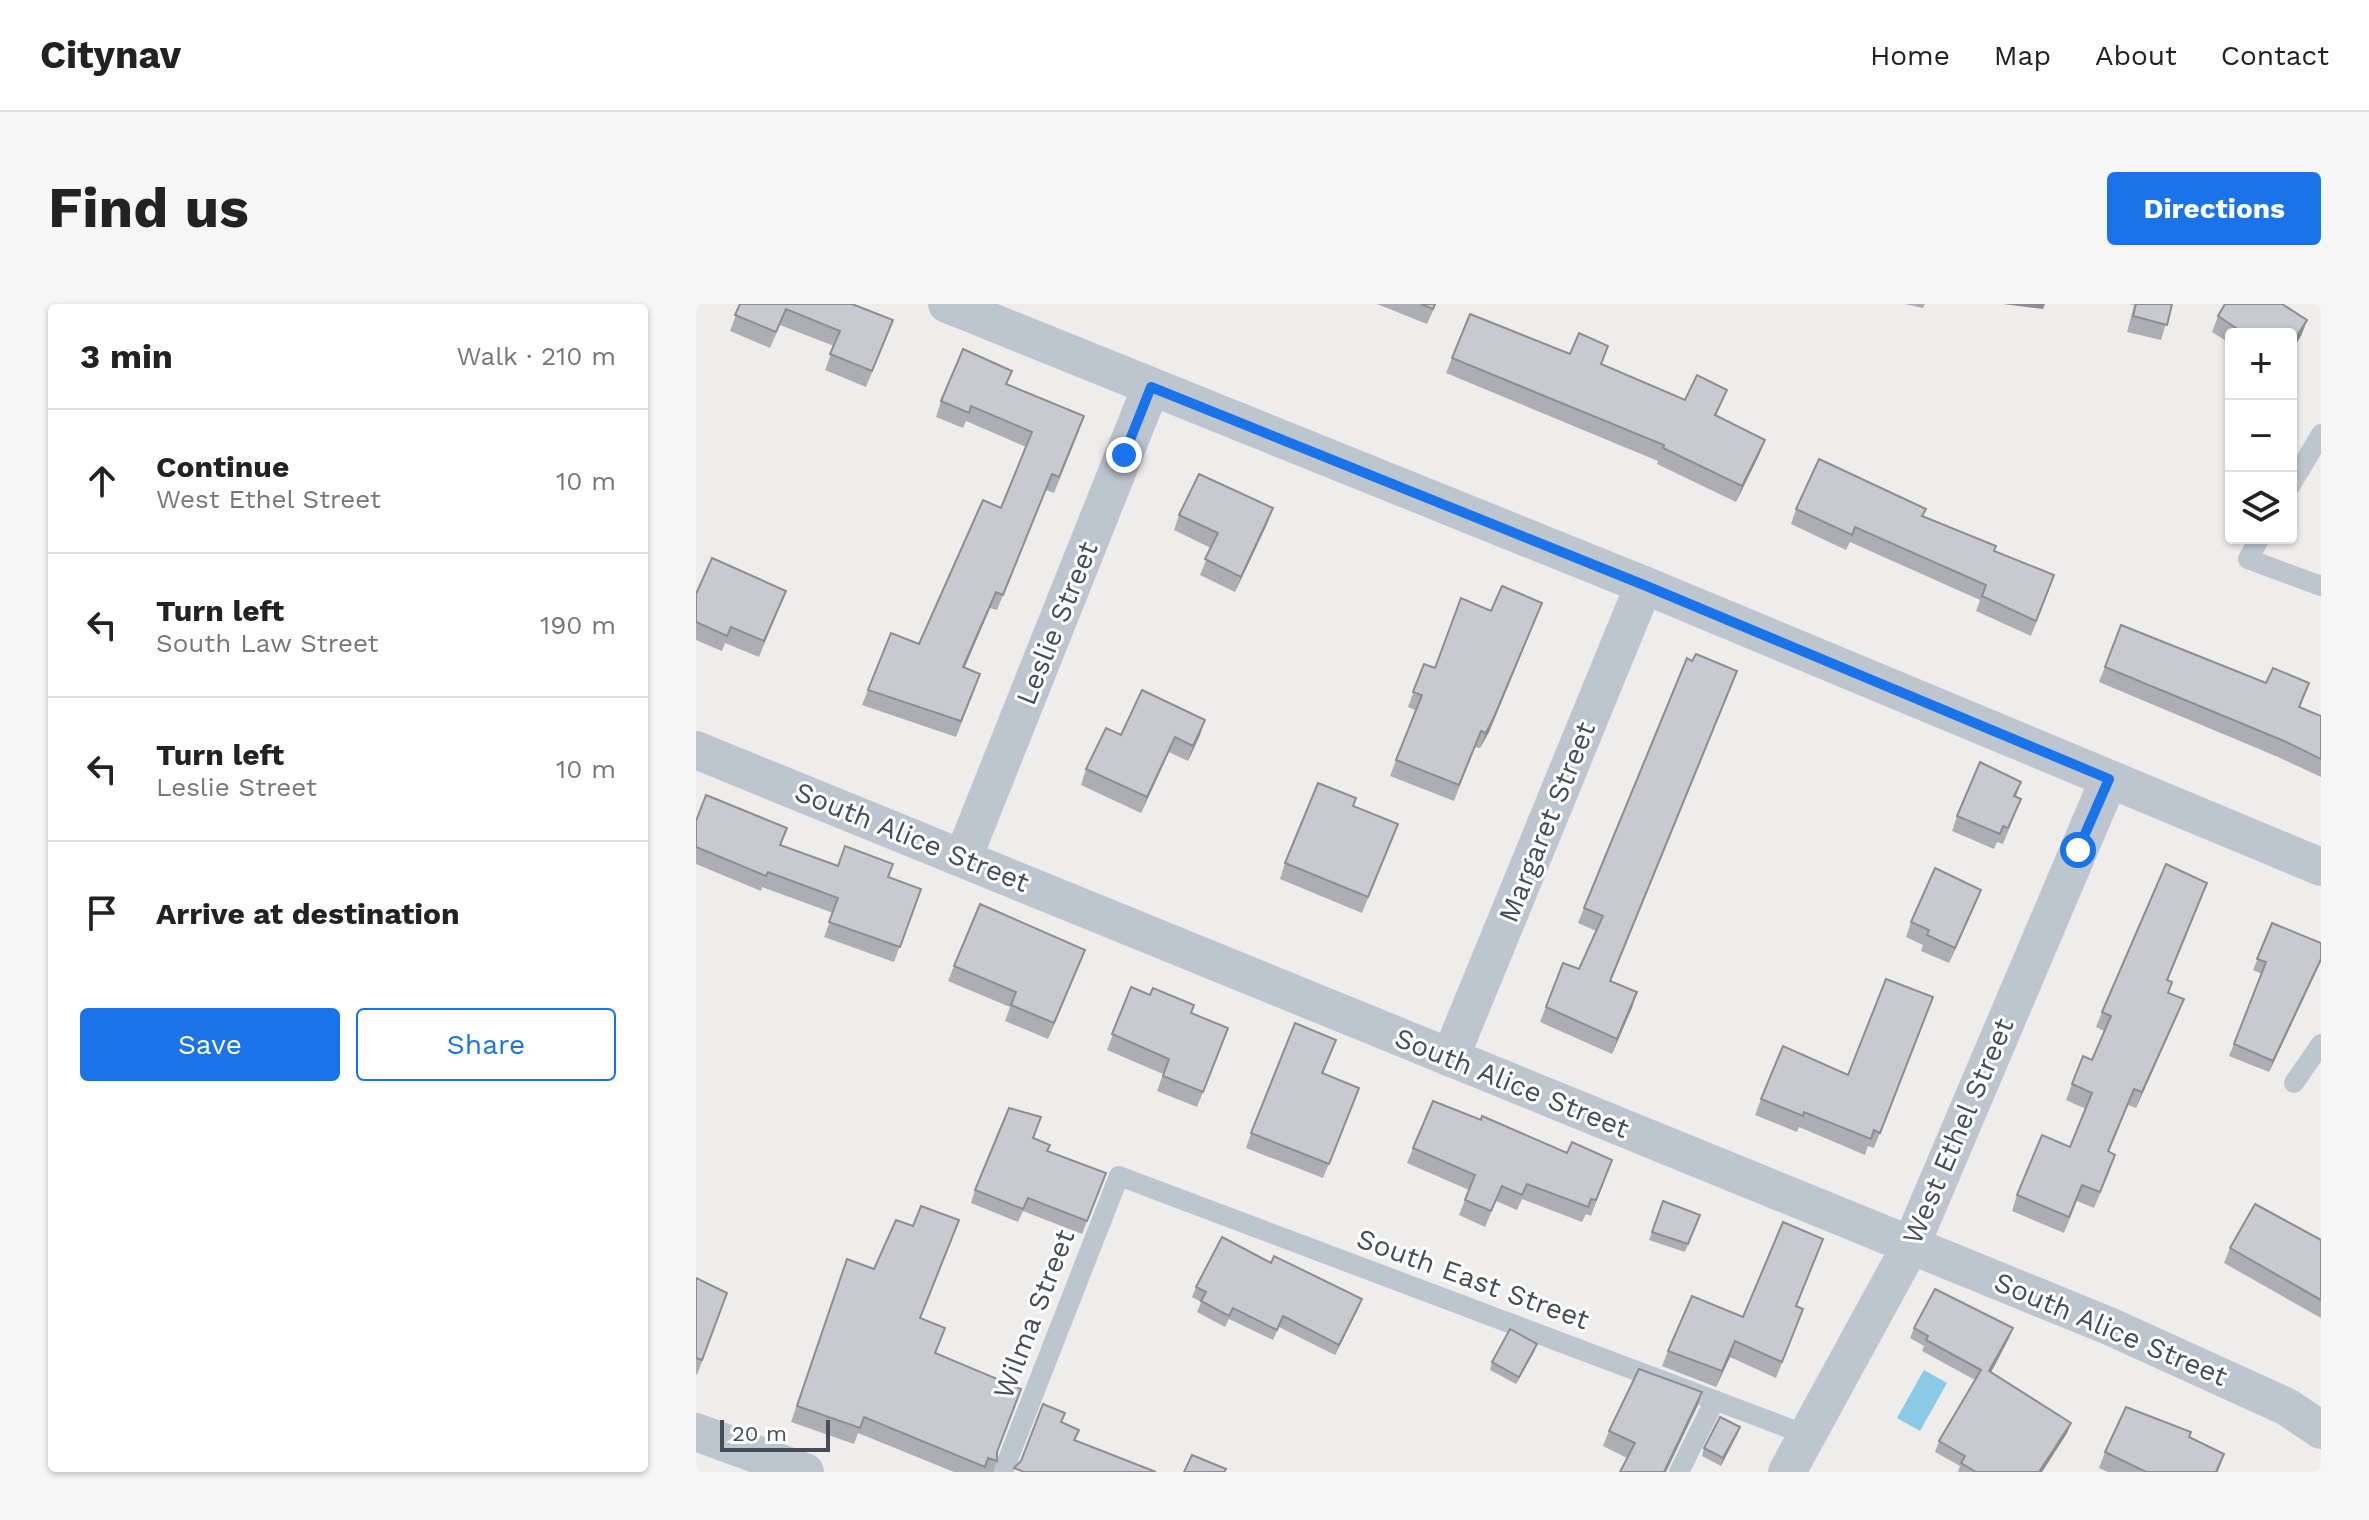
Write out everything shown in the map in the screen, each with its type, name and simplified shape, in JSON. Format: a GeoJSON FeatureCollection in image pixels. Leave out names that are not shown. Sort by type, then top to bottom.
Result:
{"type":"FeatureCollection","features":[{"type":"Feature","properties":{"kind":"street"},"geometry":{"type":"LineString","coordinates":[[947,304],[1644,585],[2321,867]]}},
{"type":"Feature","properties":{"kind":"street","name":"Leslie Street"},"geometry":{"type":"LineString","coordinates":[[963,858],[1151,387]]}},
{"type":"Feature","properties":{"kind":"street","name":"Margaret Street"},"geometry":{"type":"LineString","coordinates":[[1450,1058],[1644,585]]}},
{"type":"Feature","properties":{"kind":"street","name":"South Alice Street"},"geometry":{"type":"LineString","coordinates":[[696,750],[1911,1245],[2224,1377],[2287,1407],[2321,1430]]}},
{"type":"Feature","properties":{"kind":"street","name":"West Ethel Street"},"geometry":{"type":"LineString","coordinates":[[1787,1472],[1911,1245],[2109,779]]}},
{"type":"Feature","properties":{"kind":"street"},"geometry":{"type":"LineString","coordinates":[[696,1432],[805,1472]]}},
{"type":"Feature","properties":{"kind":"lane"},"geometry":{"type":"LineString","coordinates":[[2297,475],[2321,434]]}},
{"type":"Feature","properties":{"kind":"lane"},"geometry":{"type":"LineString","coordinates":[[2257,544],[2248,559],[2321,586]]}},
{"type":"Feature","properties":{"kind":"lane"},"geometry":{"type":"LineString","coordinates":[[2294,1083],[2321,1044]]}},
{"type":"Feature","properties":{"kind":"lane","name":"South East Street"},"geometry":{"type":"LineString","coordinates":[[1119,1176],[1807,1435]]}},
{"type":"Feature","properties":{"kind":"lane","name":"Wilma Street"},"geometry":{"type":"LineString","coordinates":[[1003,1472],[1119,1176]]}},
{"type":"Feature","properties":{"kind":"lane"},"geometry":{"type":"LineString","coordinates":[[1679,1472],[1715,1400]]}},
{"type":"Feature","properties":{"kind":"water"},"geometry":{"type":"Polygon","coordinates":[[[1924,1370],[1947,1383],[1920,1431],[1897,1418],[1924,1370]]]}},
{"type":"Feature","properties":{"kind":"building"},"geometry":{"type":"Polygon","coordinates":[[[740,304],[852,304],[893,320],[872,371],[830,354],[840,331],[786,309],[776,332],[735,315],[740,304]]]}},
{"type":"Feature","properties":{"kind":"building"},"geometry":{"type":"Polygon","coordinates":[[[2136,304],[2172,304],[2167,325],[2133,316],[2136,304]]]}},
{"type":"Feature","properties":{"kind":"building"},"geometry":{"type":"Polygon","coordinates":[[[2225,304],[2282,304],[2307,320],[2297,336],[2297,328],[2236,328],[2218,316],[2225,304]]]}},
{"type":"Feature","properties":{"kind":"building"},"geometry":{"type":"Polygon","coordinates":[[[1470,314],[1570,354],[1579,333],[1608,346],[1601,364],[1685,400],[1697,375],[1727,390],[1715,415],[1765,440],[1742,486],[1663,448],[1664,445],[1452,358],[1470,314]]]}},
{"type":"Feature","properties":{"kind":"building"},"geometry":{"type":"Polygon","coordinates":[[[963,349],[1012,371],[1006,384],[1084,416],[1059,477],[1052,474],[1003,595],[996,592],[963,667],[980,674],[961,721],[868,690],[891,633],[919,644],[983,500],[1001,508],[1032,432],[971,406],[969,413],[941,401],[963,349]]]}},
{"type":"Feature","properties":{"kind":"building"},"geometry":{"type":"Polygon","coordinates":[[[1819,459],[1926,509],[1922,516],[1996,546],[1994,551],[2054,575],[2036,621],[1982,596],[1986,585],[1855,527],[1852,535],[1796,509],[1819,459]]]}},
{"type":"Feature","properties":{"kind":"building"},"geometry":{"type":"Polygon","coordinates":[[[1199,474],[1273,508],[1241,577],[1205,559],[1218,533],[1179,515],[1199,474]]]}},
{"type":"Feature","properties":{"kind":"building"},"geometry":{"type":"Polygon","coordinates":[[[712,558],[786,591],[764,641],[731,627],[727,636],[696,622],[696,594],[712,558]]]}},
{"type":"Feature","properties":{"kind":"building"},"geometry":{"type":"Polygon","coordinates":[[[1502,586],[1542,603],[1494,717],[1486,733],[1481,731],[1459,785],[1396,760],[1422,695],[1413,692],[1424,664],[1435,668],[1461,598],[1491,611],[1502,586]]]}},
{"type":"Feature","properties":{"kind":"building"},"geometry":{"type":"Polygon","coordinates":[[[2121,625],[2266,683],[2273,668],[2309,683],[2299,707],[2321,716],[2321,759],[2105,667],[2121,625]]]}},
{"type":"Feature","properties":{"kind":"building"},"geometry":{"type":"Polygon","coordinates":[[[1696,654],[1737,671],[1610,981],[1637,992],[1617,1039],[1546,1007],[1563,963],[1579,969],[1603,916],[1584,908],[1687,658],[1692,661],[1696,654]]]}},
{"type":"Feature","properties":{"kind":"building"},"geometry":{"type":"Polygon","coordinates":[[[1142,690],[1205,720],[1193,746],[1175,737],[1147,797],[1086,769],[1106,728],[1121,735],[1142,690]]]}},
{"type":"Feature","properties":{"kind":"building"},"geometry":{"type":"Polygon","coordinates":[[[1980,762],[2021,782],[2014,796],[2021,799],[2008,828],[2003,826],[2000,834],[1957,816],[1980,762]]]}},
{"type":"Feature","properties":{"kind":"building"},"geometry":{"type":"Polygon","coordinates":[[[1318,783],[1356,798],[1353,806],[1398,824],[1368,897],[1285,863],[1318,783]]]}},
{"type":"Feature","properties":{"kind":"building"},"geometry":{"type":"Polygon","coordinates":[[[706,795],[787,828],[780,845],[838,866],[845,846],[893,864],[888,877],[921,889],[900,947],[829,922],[838,898],[768,872],[766,876],[696,847],[696,821],[706,795]]]}},
{"type":"Feature","properties":{"kind":"building"},"geometry":{"type":"Polygon","coordinates":[[[2166,864],[2207,883],[2167,980],[2172,982],[2168,993],[2184,999],[2142,1092],[2134,1089],[2108,1151],[2115,1155],[2100,1192],[2082,1185],[2069,1217],[2017,1195],[2042,1135],[2070,1147],[2092,1093],[2072,1084],[2083,1056],[2092,1060],[2111,1016],[2102,1012],[2166,864]]]}},
{"type":"Feature","properties":{"kind":"building"},"geometry":{"type":"Polygon","coordinates":[[[1935,868],[1981,890],[1955,948],[1927,935],[1929,930],[1911,922],[1935,868]]]}},
{"type":"Feature","properties":{"kind":"building"},"geometry":{"type":"Polygon","coordinates":[[[980,904],[1085,950],[1054,1023],[1011,1005],[1016,992],[954,966],[980,904]]]}},
{"type":"Feature","properties":{"kind":"building"},"geometry":{"type":"Polygon","coordinates":[[[2272,923],[2321,943],[2321,959],[2273,1061],[2234,1044],[2266,962],[2257,959],[2272,923]]]}},
{"type":"Feature","properties":{"kind":"building"},"geometry":{"type":"Polygon","coordinates":[[[1886,979],[1933,997],[1880,1133],[1874,1130],[1871,1139],[1804,1112],[1803,1116],[1761,1099],[1783,1046],[1848,1075],[1886,979]]]}},
{"type":"Feature","properties":{"kind":"building"},"geometry":{"type":"Polygon","coordinates":[[[1131,987],[1150,995],[1153,988],[1194,1005],[1191,1013],[1228,1028],[1203,1092],[1163,1076],[1169,1059],[1112,1034],[1131,987]]]}},
{"type":"Feature","properties":{"kind":"building"},"geometry":{"type":"Polygon","coordinates":[[[1295,1023],[1336,1040],[1322,1073],[1359,1088],[1329,1164],[1251,1133],[1295,1023]]]}},
{"type":"Feature","properties":{"kind":"building"},"geometry":{"type":"Polygon","coordinates":[[[1433,1101],[1481,1120],[1482,1116],[1567,1153],[1572,1142],[1612,1160],[1596,1200],[1591,1199],[1588,1207],[1527,1184],[1522,1195],[1502,1186],[1491,1211],[1465,1200],[1475,1175],[1413,1148],[1433,1101]]]}},
{"type":"Feature","properties":{"kind":"building"},"geometry":{"type":"Polygon","coordinates":[[[1009,1108],[1041,1117],[1033,1138],[1050,1145],[1047,1151],[1106,1173],[1087,1221],[1028,1198],[1023,1209],[975,1190],[1009,1108]]]}},
{"type":"Feature","properties":{"kind":"building"},"geometry":{"type":"Polygon","coordinates":[[[1663,1201],[1700,1215],[1688,1244],[1652,1232],[1663,1201]]]}},
{"type":"Feature","properties":{"kind":"building"},"geometry":{"type":"Polygon","coordinates":[[[2255,1204],[2321,1240],[2321,1300],[2230,1248],[2255,1204]]]}},
{"type":"Feature","properties":{"kind":"building"},"geometry":{"type":"Polygon","coordinates":[[[921,1206],[959,1220],[920,1318],[945,1328],[935,1353],[1021,1389],[997,1452],[997,1461],[988,1458],[985,1467],[864,1417],[860,1428],[797,1406],[847,1259],[874,1269],[896,1220],[913,1226],[921,1206]]]}},
{"type":"Feature","properties":{"kind":"building"},"geometry":{"type":"Polygon","coordinates":[[[1783,1222],[1823,1239],[1796,1306],[1803,1309],[1782,1362],[1735,1341],[1722,1371],[1668,1351],[1692,1296],[1743,1317],[1783,1222]]]}},
{"type":"Feature","properties":{"kind":"building"},"geometry":{"type":"Polygon","coordinates":[[[1222,1237],[1271,1263],[1274,1256],[1362,1299],[1339,1345],[1283,1316],[1277,1330],[1233,1308],[1229,1316],[1201,1301],[1206,1292],[1196,1287],[1222,1237]]]}},
{"type":"Feature","properties":{"kind":"building"},"geometry":{"type":"Polygon","coordinates":[[[696,1278],[727,1293],[702,1360],[696,1358],[696,1278]]]}},
{"type":"Feature","properties":{"kind":"building"},"geometry":{"type":"Polygon","coordinates":[[[1935,1289],[2013,1328],[1989,1371],[2071,1423],[2039,1472],[1976,1472],[1961,1463],[1965,1456],[1939,1441],[1981,1370],[1926,1340],[1928,1336],[1914,1328],[1935,1289]]]}},
{"type":"Feature","properties":{"kind":"building"},"geometry":{"type":"Polygon","coordinates":[[[1510,1329],[1537,1344],[1519,1377],[1492,1362],[1510,1329]]]}},
{"type":"Feature","properties":{"kind":"building"},"geometry":{"type":"Polygon","coordinates":[[[1639,1369],[1702,1392],[1664,1472],[1620,1472],[1635,1443],[1609,1431],[1639,1369]]]}},
{"type":"Feature","properties":{"kind":"building"},"geometry":{"type":"Polygon","coordinates":[[[1043,1404],[1065,1413],[1061,1422],[1079,1430],[1074,1440],[1156,1472],[1024,1472],[1014,1468],[1021,1461],[1043,1404]]]}},
{"type":"Feature","properties":{"kind":"building"},"geometry":{"type":"Polygon","coordinates":[[[2126,1407],[2191,1432],[2189,1437],[2224,1454],[2216,1472],[2146,1472],[2105,1452],[2126,1407]]]}},
{"type":"Feature","properties":{"kind":"building"},"geometry":{"type":"Polygon","coordinates":[[[1720,1417],[1740,1427],[1723,1458],[1704,1448],[1720,1417]]]}},
{"type":"Feature","properties":{"kind":"building"},"geometry":{"type":"Polygon","coordinates":[[[1192,1455],[1226,1469],[1224,1472],[1184,1472],[1192,1455]]]}},
{"type":"Feature","properties":{"kind":"route"},"geometry":{"type":"LineString","coordinates":[[1124,455],[1151,387],[1644,585],[2109,779],[2078,850]]}}]}
